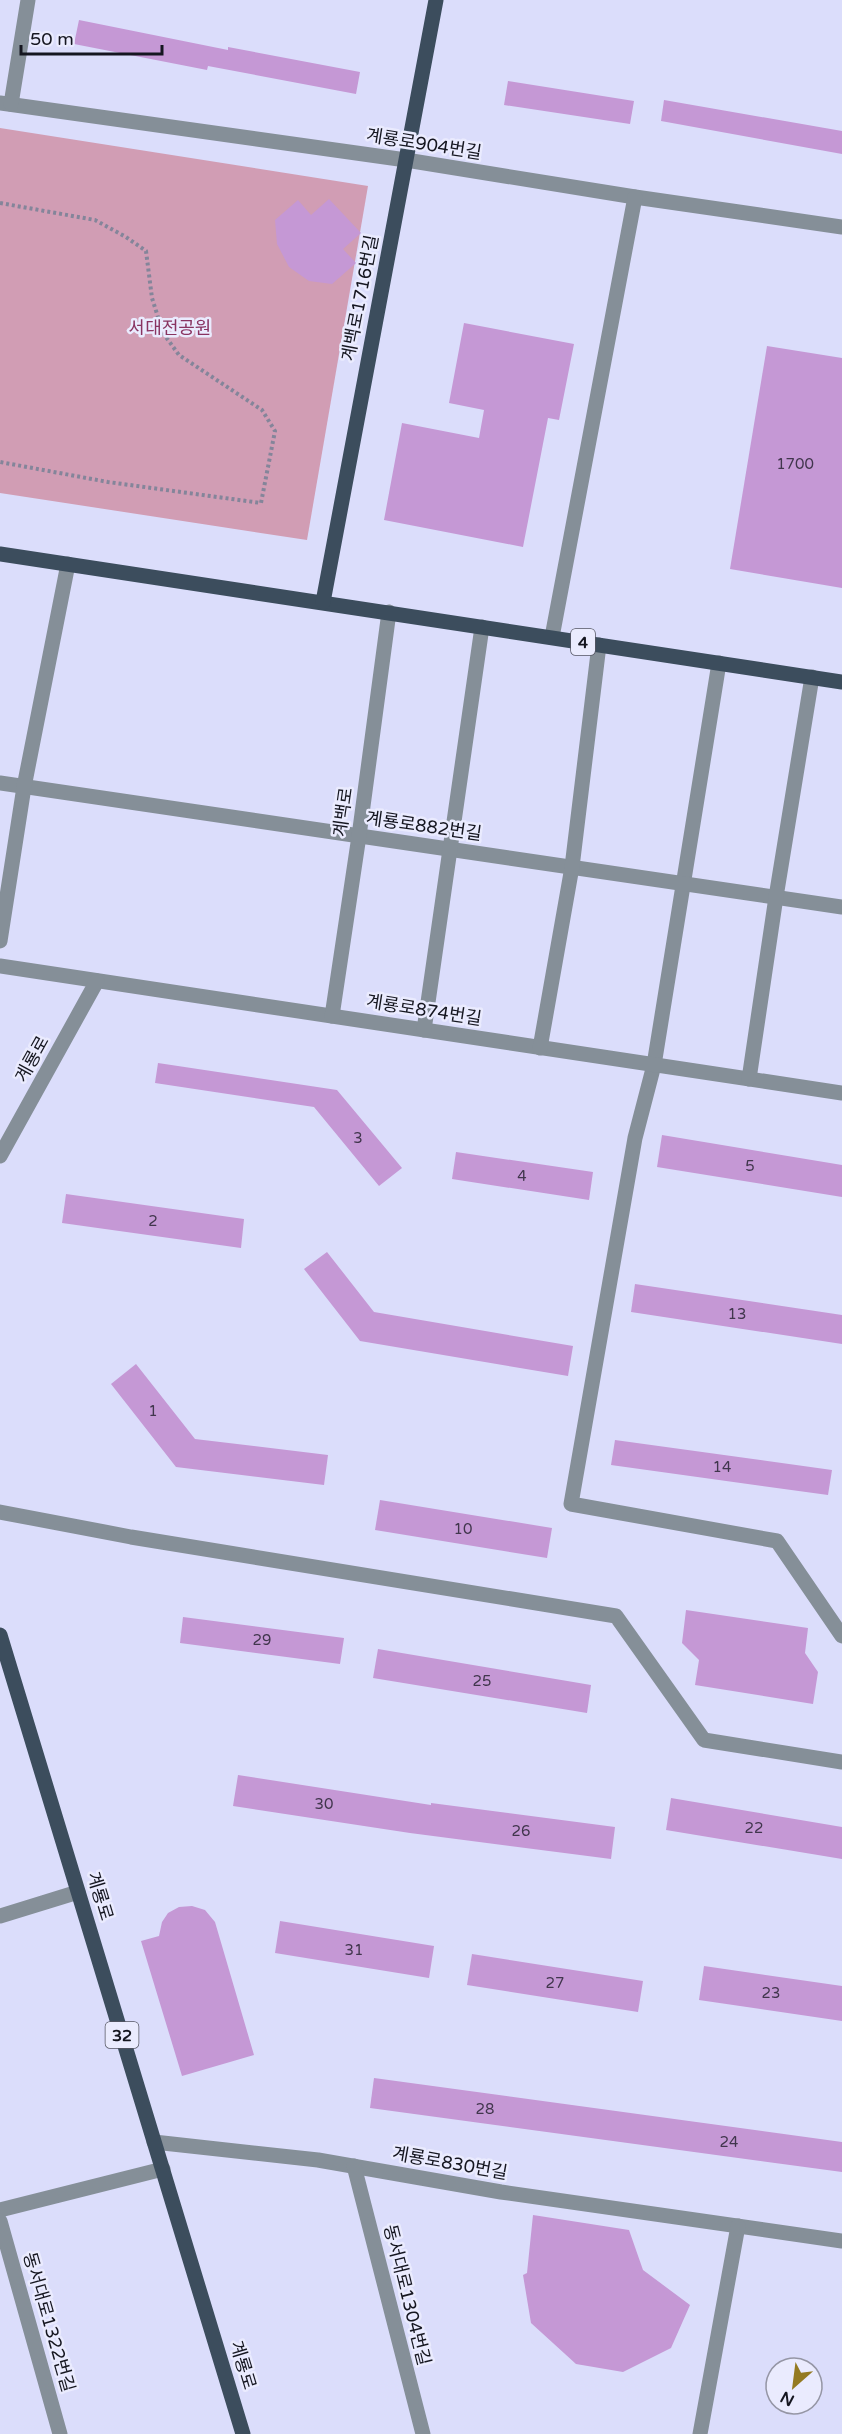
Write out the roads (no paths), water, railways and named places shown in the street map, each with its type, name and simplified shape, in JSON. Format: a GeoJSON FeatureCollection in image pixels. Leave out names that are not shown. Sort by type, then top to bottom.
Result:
{"type":"FeatureCollection","features":[{"type":"Feature","properties":{"kind":"main road","name":"계백로1716번길"},"geometry":{"type":"LineString","coordinates":[[323,602],[436,0]]}},
{"type":"Feature","properties":{"kind":"main road","name":"4"},"geometry":{"type":"LineString","coordinates":[[0,554],[842,682]]}},
{"type":"Feature","properties":{"kind":"main road","name":"계룡로"},"geometry":{"type":"LineString","coordinates":[[0,1635],[243,2434]]}},
{"type":"Feature","properties":{"kind":"street"},"geometry":{"type":"LineString","coordinates":[[5,104],[28,0]]}},
{"type":"Feature","properties":{"kind":"street","name":"계룡로904번길"},"geometry":{"type":"LineString","coordinates":[[5,104],[406,160],[842,227]]}},
{"type":"Feature","properties":{"kind":"street"},"geometry":{"type":"LineString","coordinates":[[552,637],[635,197]]}},
{"type":"Feature","properties":{"kind":"street"},"geometry":{"type":"LineString","coordinates":[[0,941],[24,787],[68,564]]}},
{"type":"Feature","properties":{"kind":"street","name":"계백로"},"geometry":{"type":"LineString","coordinates":[[332,1016],[389,612]]}},
{"type":"Feature","properties":{"kind":"street"},"geometry":{"type":"LineString","coordinates":[[424,1030],[482,627]]}},
{"type":"Feature","properties":{"kind":"street"},"geometry":{"type":"LineString","coordinates":[[540,1048],[572,867],[599,645]]}},
{"type":"Feature","properties":{"kind":"street"},"geometry":{"type":"LineString","coordinates":[[719,663],[654,1065],[635,1138],[571,1504],[777,1541],[842,1636]]}},
{"type":"Feature","properties":{"kind":"street"},"geometry":{"type":"LineString","coordinates":[[749,1079],[812,677]]}},
{"type":"Feature","properties":{"kind":"street","name":"계룡로882번길"},"geometry":{"type":"LineString","coordinates":[[0,783],[842,907]]}},
{"type":"Feature","properties":{"kind":"street","name":"계룡로874번길"},"geometry":{"type":"LineString","coordinates":[[0,966],[842,1093]]}},
{"type":"Feature","properties":{"kind":"street","name":"계룡로"},"geometry":{"type":"LineString","coordinates":[[0,1156],[97,981]]}},
{"type":"Feature","properties":{"kind":"street"},"geometry":{"type":"LineString","coordinates":[[0,1512],[131,1537],[616,1616],[704,1740],[842,1762]]}},
{"type":"Feature","properties":{"kind":"street"},"geometry":{"type":"LineString","coordinates":[[0,1916],[78,1892]]}},
{"type":"Feature","properties":{"kind":"street","name":"계룡로830번길"},"geometry":{"type":"LineString","coordinates":[[154,2142],[318,2160],[501,2192],[842,2241]]}},
{"type":"Feature","properties":{"kind":"street","name":"동서대로1304번길"},"geometry":{"type":"LineString","coordinates":[[354,2166],[423,2434]]}},
{"type":"Feature","properties":{"kind":"street"},"geometry":{"type":"LineString","coordinates":[[0,2210],[163,2169]]}},
{"type":"Feature","properties":{"kind":"street","name":"동서대로1322번길"},"geometry":{"type":"LineString","coordinates":[[0,2221],[60,2434]]}},
{"type":"Feature","properties":{"kind":"street"},"geometry":{"type":"LineString","coordinates":[[700,2434],[738,2226]]}},
{"type":"Feature","properties":{"kind":"park label","name":"서대전공원"},"geometry":{"type":"Point","coordinates":[170,328]}}]}
